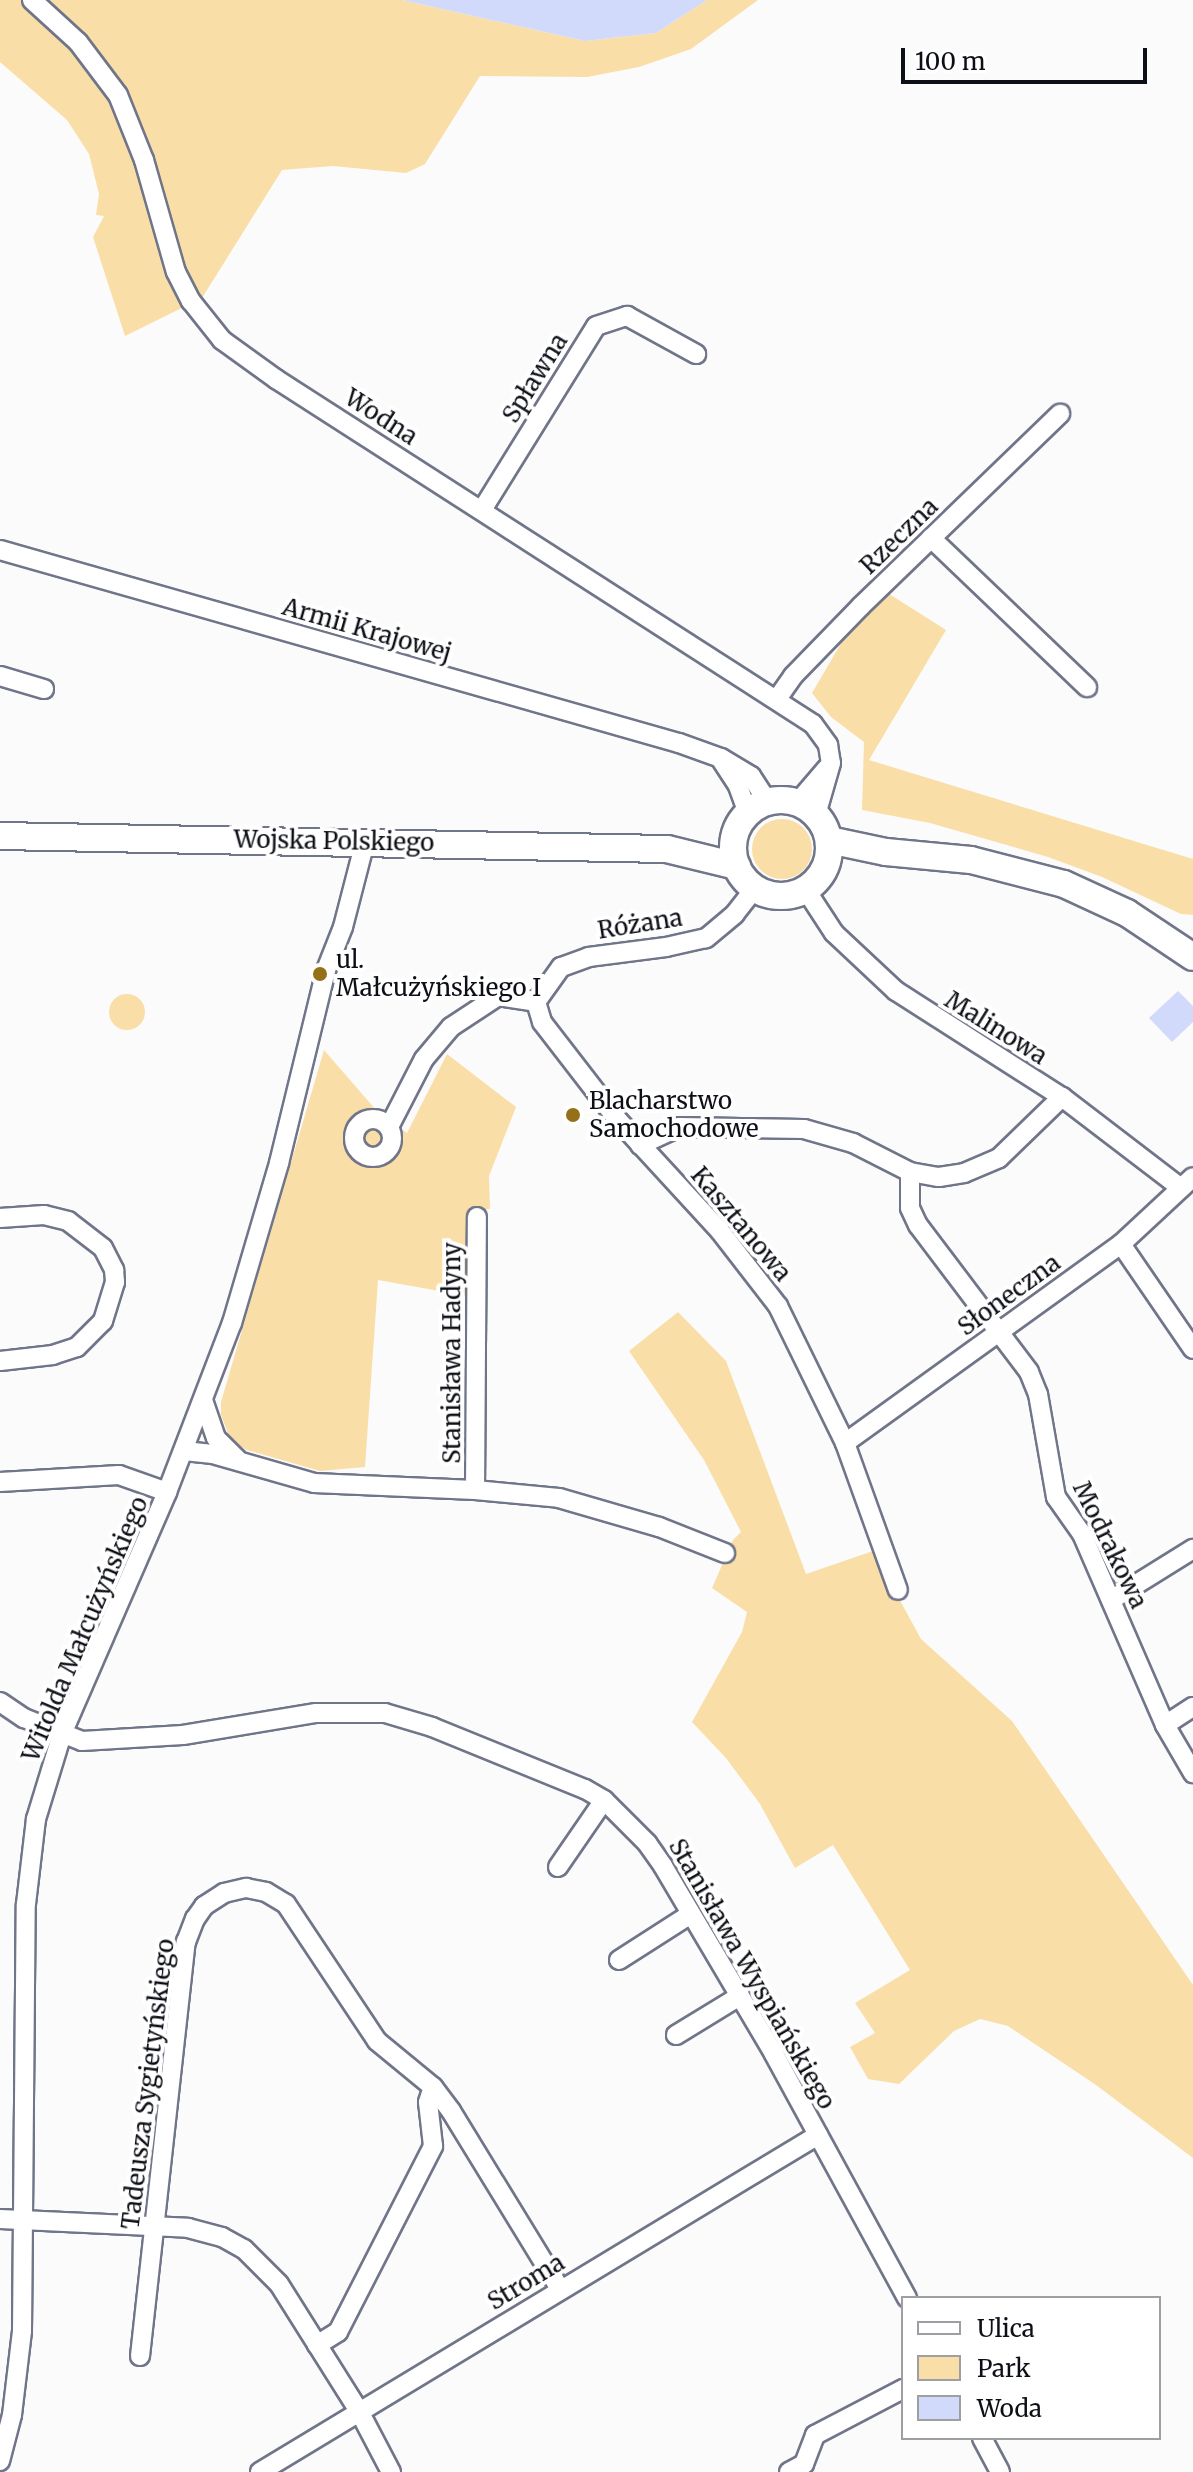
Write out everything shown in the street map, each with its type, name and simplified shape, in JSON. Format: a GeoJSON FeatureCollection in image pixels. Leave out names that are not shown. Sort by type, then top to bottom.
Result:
{"type":"FeatureCollection","features":[{"type":"Feature","properties":{"kind":"street","name":"Wodna"},"geometry":{"type":"LineString","coordinates":[[32,0],[78,42],[118,95],[144,160],[176,272],[206,322],[222,340],[276,379],[813,724],[828,745],[831,763],[807,809]]}},
{"type":"Feature","properties":{"kind":"street","name":"Spławna"},"geometry":{"type":"LineString","coordinates":[[482,510],[596,326],[627,316],[696,354]]}},
{"type":"Feature","properties":{"kind":"street","name":"Rzeczna"},"geometry":{"type":"LineString","coordinates":[[777,699],[793,676],[1060,414]]}},
{"type":"Feature","properties":{"kind":"street"},"geometry":{"type":"LineString","coordinates":[[931,538],[1087,687]]}},
{"type":"Feature","properties":{"kind":"street","name":"Armii Krajowej"},"geometry":{"type":"LineString","coordinates":[[0,550],[664,739],[721,758],[751,776],[750,817]]}},
{"type":"Feature","properties":{"kind":"street"},"geometry":{"type":"LineString","coordinates":[[0,676],[44,689]]}},
{"type":"Feature","properties":{"kind":"street"},"geometry":{"type":"LineString","coordinates":[[807,809],[828,853],[806,890],[789,896],[771,895],[755,888],[737,866],[750,817],[807,809]]}},
{"type":"Feature","properties":{"kind":"street","name":"Wojska Polskiego"},"geometry":{"type":"LineString","coordinates":[[667,849],[750,817]]}},
{"type":"Feature","properties":{"kind":"street","name":"Wojska Polskiego"},"geometry":{"type":"LineString","coordinates":[[0,836],[667,849],[737,866]]}},
{"type":"Feature","properties":{"kind":"street","name":"Witolda Małcużyńskiego"},"geometry":{"type":"LineString","coordinates":[[0,2461],[22,2331],[29,1871],[36,1819],[62,1734],[184,1451],[256,1243],[326,970],[343,927],[365,842]]}},
{"type":"Feature","properties":{"kind":"street"},"geometry":{"type":"LineString","coordinates":[[828,853],[886,852],[971,860],[1064,884],[1127,913],[1193,957]]}},
{"type":"Feature","properties":{"kind":"street","name":"Różana"},"geometry":{"type":"LineString","coordinates":[[536,1002],[561,967],[589,957],[666,947],[706,938],[735,914],[755,888]]}},
{"type":"Feature","properties":{"kind":"street","name":"Malinowa"},"geometry":{"type":"LineString","coordinates":[[806,890],[834,933],[896,991],[1062,1097],[1187,1182]]}},
{"type":"Feature","properties":{"kind":"street"},"geometry":{"type":"LineString","coordinates":[[389,1127],[424,1059],[451,1027],[498,996],[536,1002]]}},
{"type":"Feature","properties":{"kind":"street","name":"Kasztanowa"},"geometry":{"type":"LineString","coordinates":[[536,1002],[542,1022],[640,1145],[720,1231],[778,1306],[845,1443],[898,1590]]}},
{"type":"Feature","properties":{"kind":"street"},"geometry":{"type":"LineString","coordinates":[[640,1145],[679,1127],[804,1129],[853,1143],[910,1172],[939,1177],[964,1173],[999,1158],[1062,1097]]}},
{"type":"Feature","properties":{"kind":"street","name":"Modrakowa"},"geometry":{"type":"LineString","coordinates":[[910,1172],[910,1208],[918,1225],[1029,1372],[1038,1394],[1056,1497],[1082,1534],[1165,1725],[1193,1773]]}},
{"type":"Feature","properties":{"kind":"street","name":"Słoneczna"},"geometry":{"type":"LineString","coordinates":[[845,1443],[1121,1244],[1187,1182]]}},
{"type":"Feature","properties":{"kind":"street"},"geometry":{"type":"LineString","coordinates":[[0,1218],[44,1215],[68,1221],[103,1248],[114,1270],[115,1282],[103,1321],[77,1347],[53,1355],[0,1361]]}},
{"type":"Feature","properties":{"kind":"street","name":"Stanisława Hadyny"},"geometry":{"type":"LineString","coordinates":[[475,1490],[477,1217]]}},
{"type":"Feature","properties":{"kind":"street"},"geometry":{"type":"LineString","coordinates":[[1121,1244],[1193,1349]]}},
{"type":"Feature","properties":{"kind":"street"},"geometry":{"type":"LineString","coordinates":[[203,1400],[216,1438],[242,1463]]}},
{"type":"Feature","properties":{"kind":"street"},"geometry":{"type":"LineString","coordinates":[[184,1451],[213,1454],[314,1483],[475,1490],[559,1498],[603,1509],[725,1553]]}},
{"type":"Feature","properties":{"kind":"street"},"geometry":{"type":"LineString","coordinates":[[0,1482],[119,1475],[167,1492]]}},
{"type":"Feature","properties":{"kind":"street"},"geometry":{"type":"LineString","coordinates":[[1111,1600],[1193,1549]]}},
{"type":"Feature","properties":{"kind":"street","name":"Stanisława Wyspiańskiego"},"geometry":{"type":"LineString","coordinates":[[0,1702],[24,1718],[82,1741],[135,1740],[316,1713],[385,1713],[432,1727],[585,1789],[604,1800],[647,1843],[691,1914],[740,1996],[906,2296]]}},
{"type":"Feature","properties":{"kind":"street"},"geometry":{"type":"LineString","coordinates":[[1165,1725],[1193,1707]]}},
{"type":"Feature","properties":{"kind":"street"},"geometry":{"type":"LineString","coordinates":[[558,1867],[604,1800]]}},
{"type":"Feature","properties":{"kind":"street","name":"Tadeusza Sygietyńskiego"},"geometry":{"type":"LineString","coordinates":[[140,2356],[186,1942],[199,1912],[224,1893],[246,1888],[266,1892],[286,1904],[377,2041],[433,2087],[493,2177],[560,2289]]}},
{"type":"Feature","properties":{"kind":"street"},"geometry":{"type":"LineString","coordinates":[[619,1960],[691,1914]]}},
{"type":"Feature","properties":{"kind":"street"},"geometry":{"type":"LineString","coordinates":[[676,2035],[740,1996]]}},
{"type":"Feature","properties":{"kind":"street"},"geometry":{"type":"LineString","coordinates":[[317,2345],[338,2332],[433,2146],[428,2102],[433,2087]]}},
{"type":"Feature","properties":{"kind":"street","name":"Stroma"},"geometry":{"type":"LineString","coordinates":[[260,2472],[818,2135]]}},
{"type":"Feature","properties":{"kind":"street"},"geometry":{"type":"LineString","coordinates":[[0,2219],[155,2226],[205,2232],[244,2249],[279,2284],[359,2410],[391,2472]]}},
{"type":"Feature","properties":{"kind":"street"},"geometry":{"type":"LineString","coordinates":[[789,2472],[804,2464],[815,2435],[901,2390]]}},
{"type":"Feature","properties":{"kind":"street"},"geometry":{"type":"LineString","coordinates":[[983,2440],[1000,2472]]}},
{"type":"Feature","properties":{"kind":"green space"},"geometry":{"type":"Polygon","coordinates":[[[0,0],[402,0],[585,41],[656,33],[707,0],[758,0],[691,49],[639,67],[587,77],[480,76],[425,164],[406,173],[333,166],[282,170],[202,298],[125,336],[93,237],[104,216],[96,215],[99,194],[89,154],[67,120],[0,62],[0,0]]]}},
{"type":"Feature","properties":{"kind":"green space"},"geometry":{"type":"Polygon","coordinates":[[[875,585],[946,630],[869,760],[1193,859],[1193,915],[1181,914],[1102,877],[1048,857],[930,823],[862,810],[864,742],[831,717],[812,693],[875,585]]]}},
{"type":"Feature","properties":{"kind":"green space"},"geometry":{"type":"Polygon","coordinates":[[[782,819],[803,828],[812,849],[803,870],[782,879],[761,870],[752,849],[761,828],[782,819]]]}},
{"type":"Feature","properties":{"kind":"green space"},"geometry":{"type":"Polygon","coordinates":[[[127,994],[140,999],[145,1012],[140,1025],[127,1030],[114,1025],[109,1012],[114,999],[127,994]]]}},
{"type":"Feature","properties":{"kind":"green space"},"geometry":{"type":"Polygon","coordinates":[[[324,1050],[376,1110],[407,1133],[447,1054],[516,1107],[489,1176],[490,1209],[469,1210],[467,1296],[378,1280],[365,1467],[320,1471],[247,1450],[231,1441],[221,1415],[221,1402],[324,1050]]]}},
{"type":"Feature","properties":{"kind":"green space"},"geometry":{"type":"Polygon","coordinates":[[[678,1312],[726,1361],[806,1574],[873,1551],[921,1639],[1012,1721],[1193,1985],[1193,2158],[1096,2085],[1008,2026],[980,2019],[954,2031],[899,2084],[868,2079],[850,2047],[875,2033],[855,2003],[910,1970],[833,1845],[795,1868],[760,1804],[726,1758],[692,1722],[742,1632],[747,1612],[712,1588],[733,1540],[741,1532],[704,1460],[629,1351],[678,1312]]]}},
{"type":"Feature","properties":{"kind":"water"},"geometry":{"type":"Polygon","coordinates":[[[402,0],[707,0],[656,33],[585,41],[402,0]]]}},
{"type":"Feature","properties":{"kind":"water"},"geometry":{"type":"Polygon","coordinates":[[[1178,991],[1193,1006],[1193,1022],[1172,1042],[1149,1018],[1178,991]]]}},
{"type":"Feature","properties":{"kind":"place","name":"ul. Małcużyńskiego I"},"geometry":{"type":"Point","coordinates":[320,974]}},
{"type":"Feature","properties":{"kind":"place","name":"Blacharstwo Samochodowe"},"geometry":{"type":"Point","coordinates":[573,1115]}}]}
